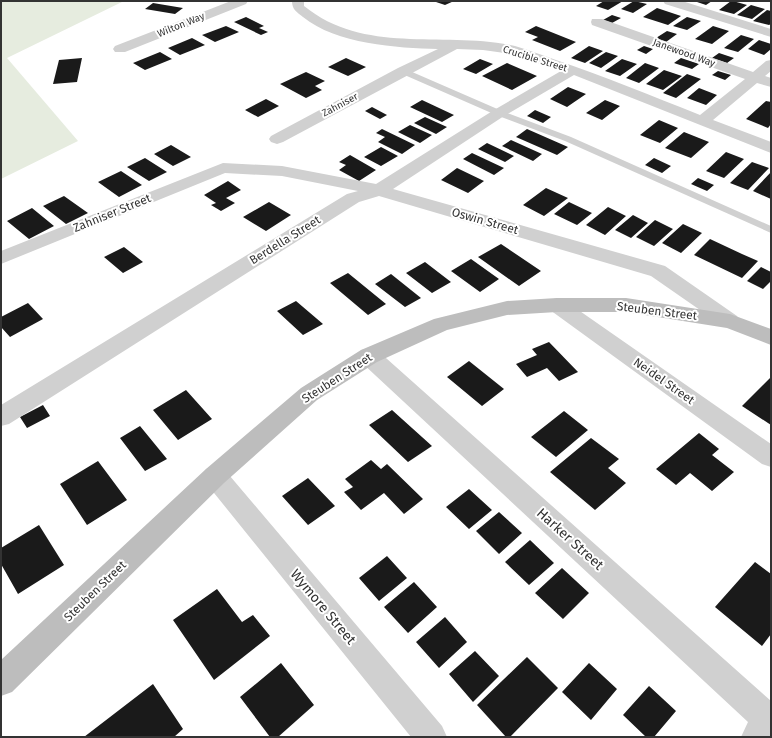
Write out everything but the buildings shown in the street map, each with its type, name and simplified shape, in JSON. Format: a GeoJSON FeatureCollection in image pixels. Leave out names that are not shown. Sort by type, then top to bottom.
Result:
{"type":"FeatureCollection","features":[{"type":"Feature","properties":{"kind":"street","name":"Wilton Way"},"geometry":{"type":"LineString","coordinates":[[120,49],[242,1]]}},
{"type":"Feature","properties":{"kind":"street","name":"Crucible Street"},"geometry":{"type":"LineString","coordinates":[[298,1],[298,7],[314,20],[339,31],[371,39],[408,44],[460,44],[513,50],[573,70],[771,148]]}},
{"type":"Feature","properties":{"kind":"street"},"geometry":{"type":"LineString","coordinates":[[669,1],[771,33]]}},
{"type":"Feature","properties":{"kind":"street","name":"Janewood Way"},"geometry":{"type":"LineString","coordinates":[[597,22],[771,83]]}},
{"type":"Feature","properties":{"kind":"street"},"geometry":{"type":"LineString","coordinates":[[403,71],[460,44]]}},
{"type":"Feature","properties":{"kind":"street"},"geometry":{"type":"LineString","coordinates":[[702,121],[771,64]]}},
{"type":"Feature","properties":{"kind":"street","name":"Berdella Street"},"geometry":{"type":"LineString","coordinates":[[1,418],[353,198],[379,190],[499,113],[573,70]]}},
{"type":"Feature","properties":{"kind":"street","name":"Zahniser"},"geometry":{"type":"LineString","coordinates":[[277,139],[403,71]]}},
{"type":"Feature","properties":{"kind":"street","name":"Oswin Street"},"geometry":{"type":"LineString","coordinates":[[223,168],[282,171],[379,190],[658,271],[730,321]]}},
{"type":"Feature","properties":{"kind":"street","name":"Zahniser Street"},"geometry":{"type":"LineString","coordinates":[[1,258],[223,168]]}},
{"type":"Feature","properties":{"kind":"street","name":"Steuben Street"},"geometry":{"type":"LineString","coordinates":[[1,681],[215,476],[309,394],[369,356],[441,324],[507,308],[557,305],[626,305],[730,321],[771,337]]}},
{"type":"Feature","properties":{"kind":"street","name":"Neidel Street"},"geometry":{"type":"LineString","coordinates":[[557,305],[771,457]]}},
{"type":"Feature","properties":{"kind":"street","name":"Harker Street"},"geometry":{"type":"LineString","coordinates":[[369,356],[765,726]]}},
{"type":"Feature","properties":{"kind":"street","name":"Wymore Street"},"geometry":{"type":"LineString","coordinates":[[215,476],[431,737]]}},
{"type":"Feature","properties":{"kind":"lane"},"geometry":{"type":"LineString","coordinates":[[403,71],[499,113],[568,139],[771,230]]}},
{"type":"Feature","properties":{"kind":"shaded area"},"geometry":{"type":"Polygon","coordinates":[[[1,1],[124,1],[7,58],[78,141],[1,179],[1,1]]]}}]}
